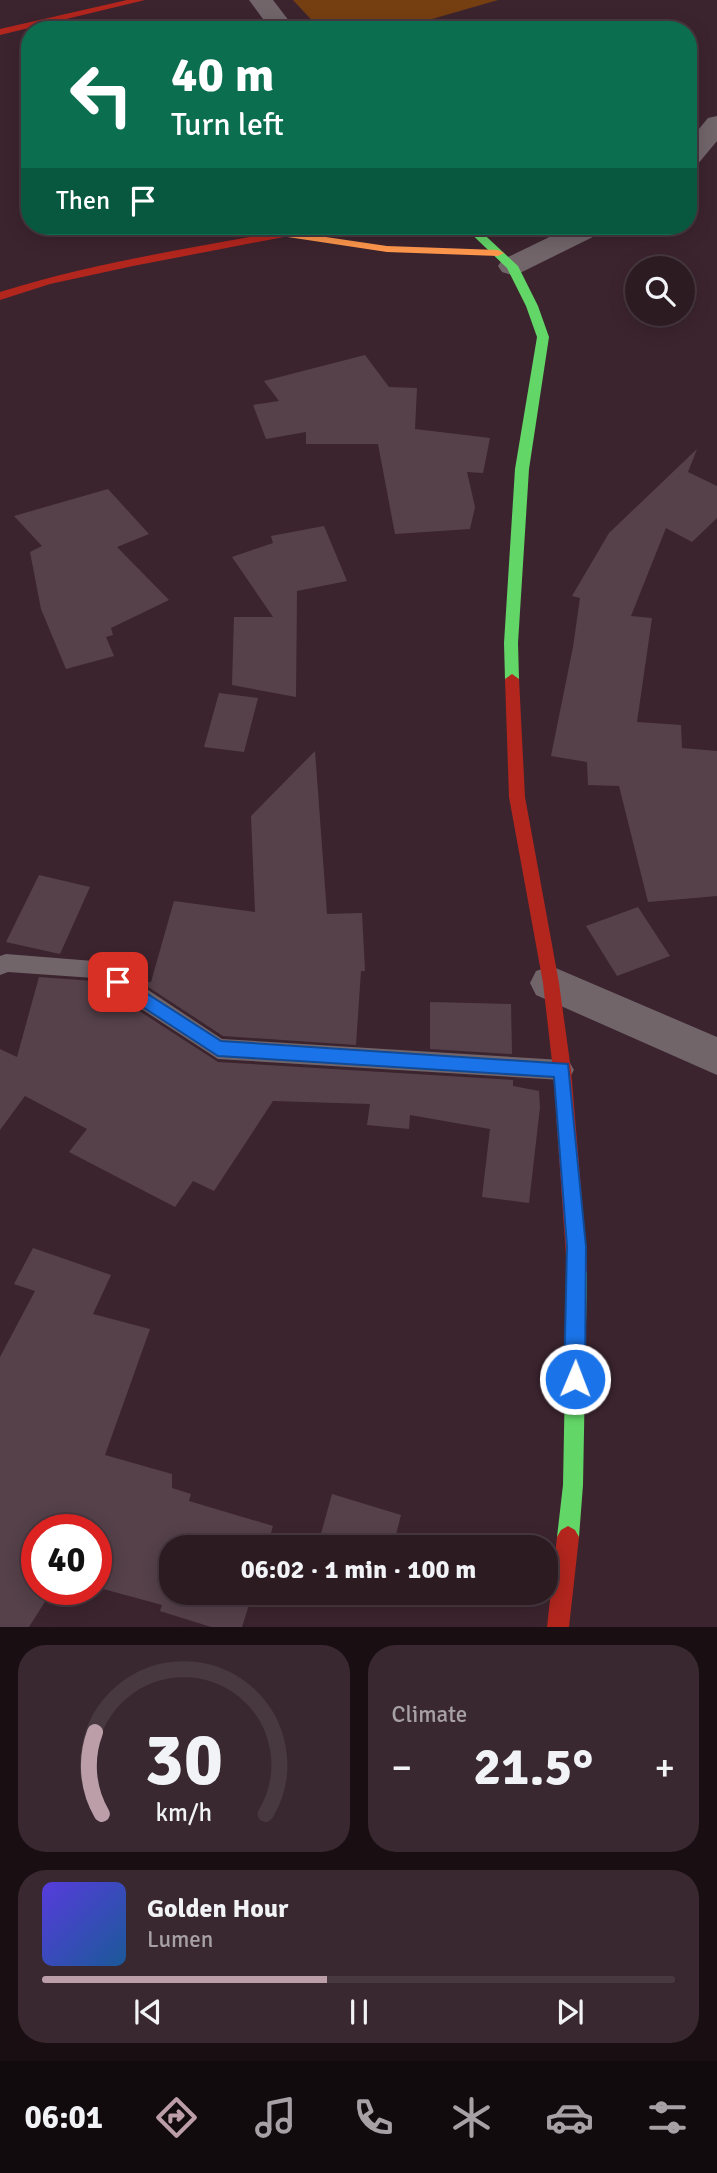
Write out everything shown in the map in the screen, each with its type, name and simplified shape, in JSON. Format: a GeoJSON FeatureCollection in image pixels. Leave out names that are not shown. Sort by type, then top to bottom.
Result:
{"type":"FeatureCollection","features":[{"type":"Feature","properties":{"kind":"street"},"geometry":{"type":"LineString","coordinates":[[48,21],[141,0]]}},
{"type":"Feature","properties":{"kind":"street"},"geometry":{"type":"LineString","coordinates":[[261,0],[277,21]]}},
{"type":"Feature","properties":{"kind":"street"},"geometry":{"type":"LineString","coordinates":[[0,32],[21,27]]}},
{"type":"Feature","properties":{"kind":"street"},"geometry":{"type":"LineString","coordinates":[[697,148],[717,124]]}},
{"type":"Feature","properties":{"kind":"street"},"geometry":{"type":"LineString","coordinates":[[0,296],[47,281],[133,261],[277,235]]}},
{"type":"Feature","properties":{"kind":"street"},"geometry":{"type":"LineString","coordinates":[[290,235],[387,249],[505,260],[570,235]]}},
{"type":"Feature","properties":{"kind":"street"},"geometry":{"type":"LineString","coordinates":[[478,235],[505,260],[532,306],[542,337],[522,469],[510,643],[517,797],[551,984],[562,1070],[577,1247],[573,1485],[558,1627]]}},
{"type":"Feature","properties":{"kind":"street"},"geometry":{"type":"LineString","coordinates":[[551,984],[717,1057]]}},
{"type":"Feature","properties":{"kind":"lane"},"geometry":{"type":"LineString","coordinates":[[0,965],[97,969],[218,1048],[562,1070]]}},
{"type":"Feature","properties":{"kind":"shaded area"},"geometry":{"type":"Polygon","coordinates":[[[293,0],[498,0],[425,21],[313,21],[293,0]]]}},
{"type":"Feature","properties":{"kind":"building"},"geometry":{"type":"Polygon","coordinates":[[[365,355],[389,387],[417,388],[415,429],[490,438],[483,473],[467,472],[475,507],[470,529],[395,534],[378,444],[306,444],[306,432],[266,439],[253,405],[279,401],[264,381],[365,355]]]}},
{"type":"Feature","properties":{"kind":"building"},"geometry":{"type":"Polygon","coordinates":[[[697,449],[688,472],[717,486],[717,518],[692,542],[666,528],[631,616],[652,618],[637,722],[681,725],[682,748],[717,751],[717,896],[648,902],[619,786],[588,785],[587,762],[551,756],[580,598],[572,596],[609,533],[697,449]]]}},
{"type":"Feature","properties":{"kind":"building"},"geometry":{"type":"Polygon","coordinates":[[[108,489],[149,534],[117,547],[169,600],[111,628],[113,635],[106,637],[114,656],[66,669],[41,609],[30,552],[42,546],[14,516],[108,489]]]}},
{"type":"Feature","properties":{"kind":"building"},"geometry":{"type":"Polygon","coordinates":[[[324,526],[347,581],[297,591],[296,697],[232,685],[234,617],[273,617],[232,557],[273,543],[271,536],[324,526]]]}},
{"type":"Feature","properties":{"kind":"building"},"geometry":{"type":"Polygon","coordinates":[[[219,693],[258,698],[244,752],[204,747],[219,693]]]}},
{"type":"Feature","properties":{"kind":"building"},"geometry":{"type":"Polygon","coordinates":[[[315,751],[327,914],[362,913],[365,971],[361,971],[356,1045],[223,1036],[139,981],[151,982],[174,901],[255,912],[251,816],[315,751]]]}},
{"type":"Feature","properties":{"kind":"building"},"geometry":{"type":"Polygon","coordinates":[[[39,875],[90,887],[60,954],[6,942],[39,875]]]}},
{"type":"Feature","properties":{"kind":"building"},"geometry":{"type":"Polygon","coordinates":[[[638,907],[670,956],[617,976],[586,926],[638,907]]]}},
{"type":"Feature","properties":{"kind":"building"},"geometry":{"type":"Polygon","coordinates":[[[39,977],[93,981],[218,1062],[513,1080],[513,1086],[539,1091],[540,1107],[529,1203],[482,1197],[490,1129],[410,1115],[409,1129],[367,1125],[370,1104],[273,1101],[214,1191],[193,1181],[175,1207],[69,1152],[87,1129],[25,1096],[0,1130],[0,1049],[17,1057],[39,977]]]}},
{"type":"Feature","properties":{"kind":"building"},"geometry":{"type":"Polygon","coordinates":[[[430,1002],[511,1004],[512,1054],[430,1049],[430,1002]]]}},
{"type":"Feature","properties":{"kind":"building"},"geometry":{"type":"Polygon","coordinates":[[[33,1248],[111,1275],[93,1314],[150,1329],[105,1455],[172,1474],[172,1488],[191,1494],[189,1501],[273,1526],[270,1535],[159,1535],[159,1604],[112,1591],[112,1514],[21,1514],[21,1605],[43,1605],[29,1627],[0,1627],[0,1357],[35,1291],[14,1284],[33,1248]]]}},
{"type":"Feature","properties":{"kind":"building"},"geometry":{"type":"Polygon","coordinates":[[[332,1494],[401,1515],[396,1535],[321,1535],[332,1494]]]}},
{"type":"Feature","properties":{"kind":"building"},"geometry":{"type":"Polygon","coordinates":[[[162,1605],[249,1605],[242,1627],[211,1627],[160,1611],[162,1605]]]}},
{"type":"Feature","properties":{"kind":"traffic: fast"},"geometry":{"type":"LineString","coordinates":[[479,235],[512,266],[532,306],[543,337],[522,469],[511,643],[512,679]]}},
{"type":"Feature","properties":{"kind":"traffic: fast"},"geometry":{"type":"LineString","coordinates":[[568,1537],[573,1485],[577,1271]]}},
{"type":"Feature","properties":{"kind":"traffic: slow"},"geometry":{"type":"LineString","coordinates":[[292,235],[387,249],[498,253]]}},
{"type":"Feature","properties":{"kind":"traffic: jam"},"geometry":{"type":"LineString","coordinates":[[48,21],[140,0]]}},
{"type":"Feature","properties":{"kind":"traffic: jam"},"geometry":{"type":"LineString","coordinates":[[0,32],[21,27]]}},
{"type":"Feature","properties":{"kind":"traffic: jam"},"geometry":{"type":"LineString","coordinates":[[0,296],[47,281],[133,262],[280,235]]}},
{"type":"Feature","properties":{"kind":"traffic: jam"},"geometry":{"type":"LineString","coordinates":[[512,679],[517,797],[551,983],[562,1070],[577,1271]]}},
{"type":"Feature","properties":{"kind":"traffic: jam"},"geometry":{"type":"LineString","coordinates":[[558,1627],[568,1537]]}},
{"type":"Feature","properties":{"kind":"route"},"geometry":{"type":"LineString","coordinates":[[118,982],[218,1048],[562,1070],[577,1247],[575,1379]]}}]}
